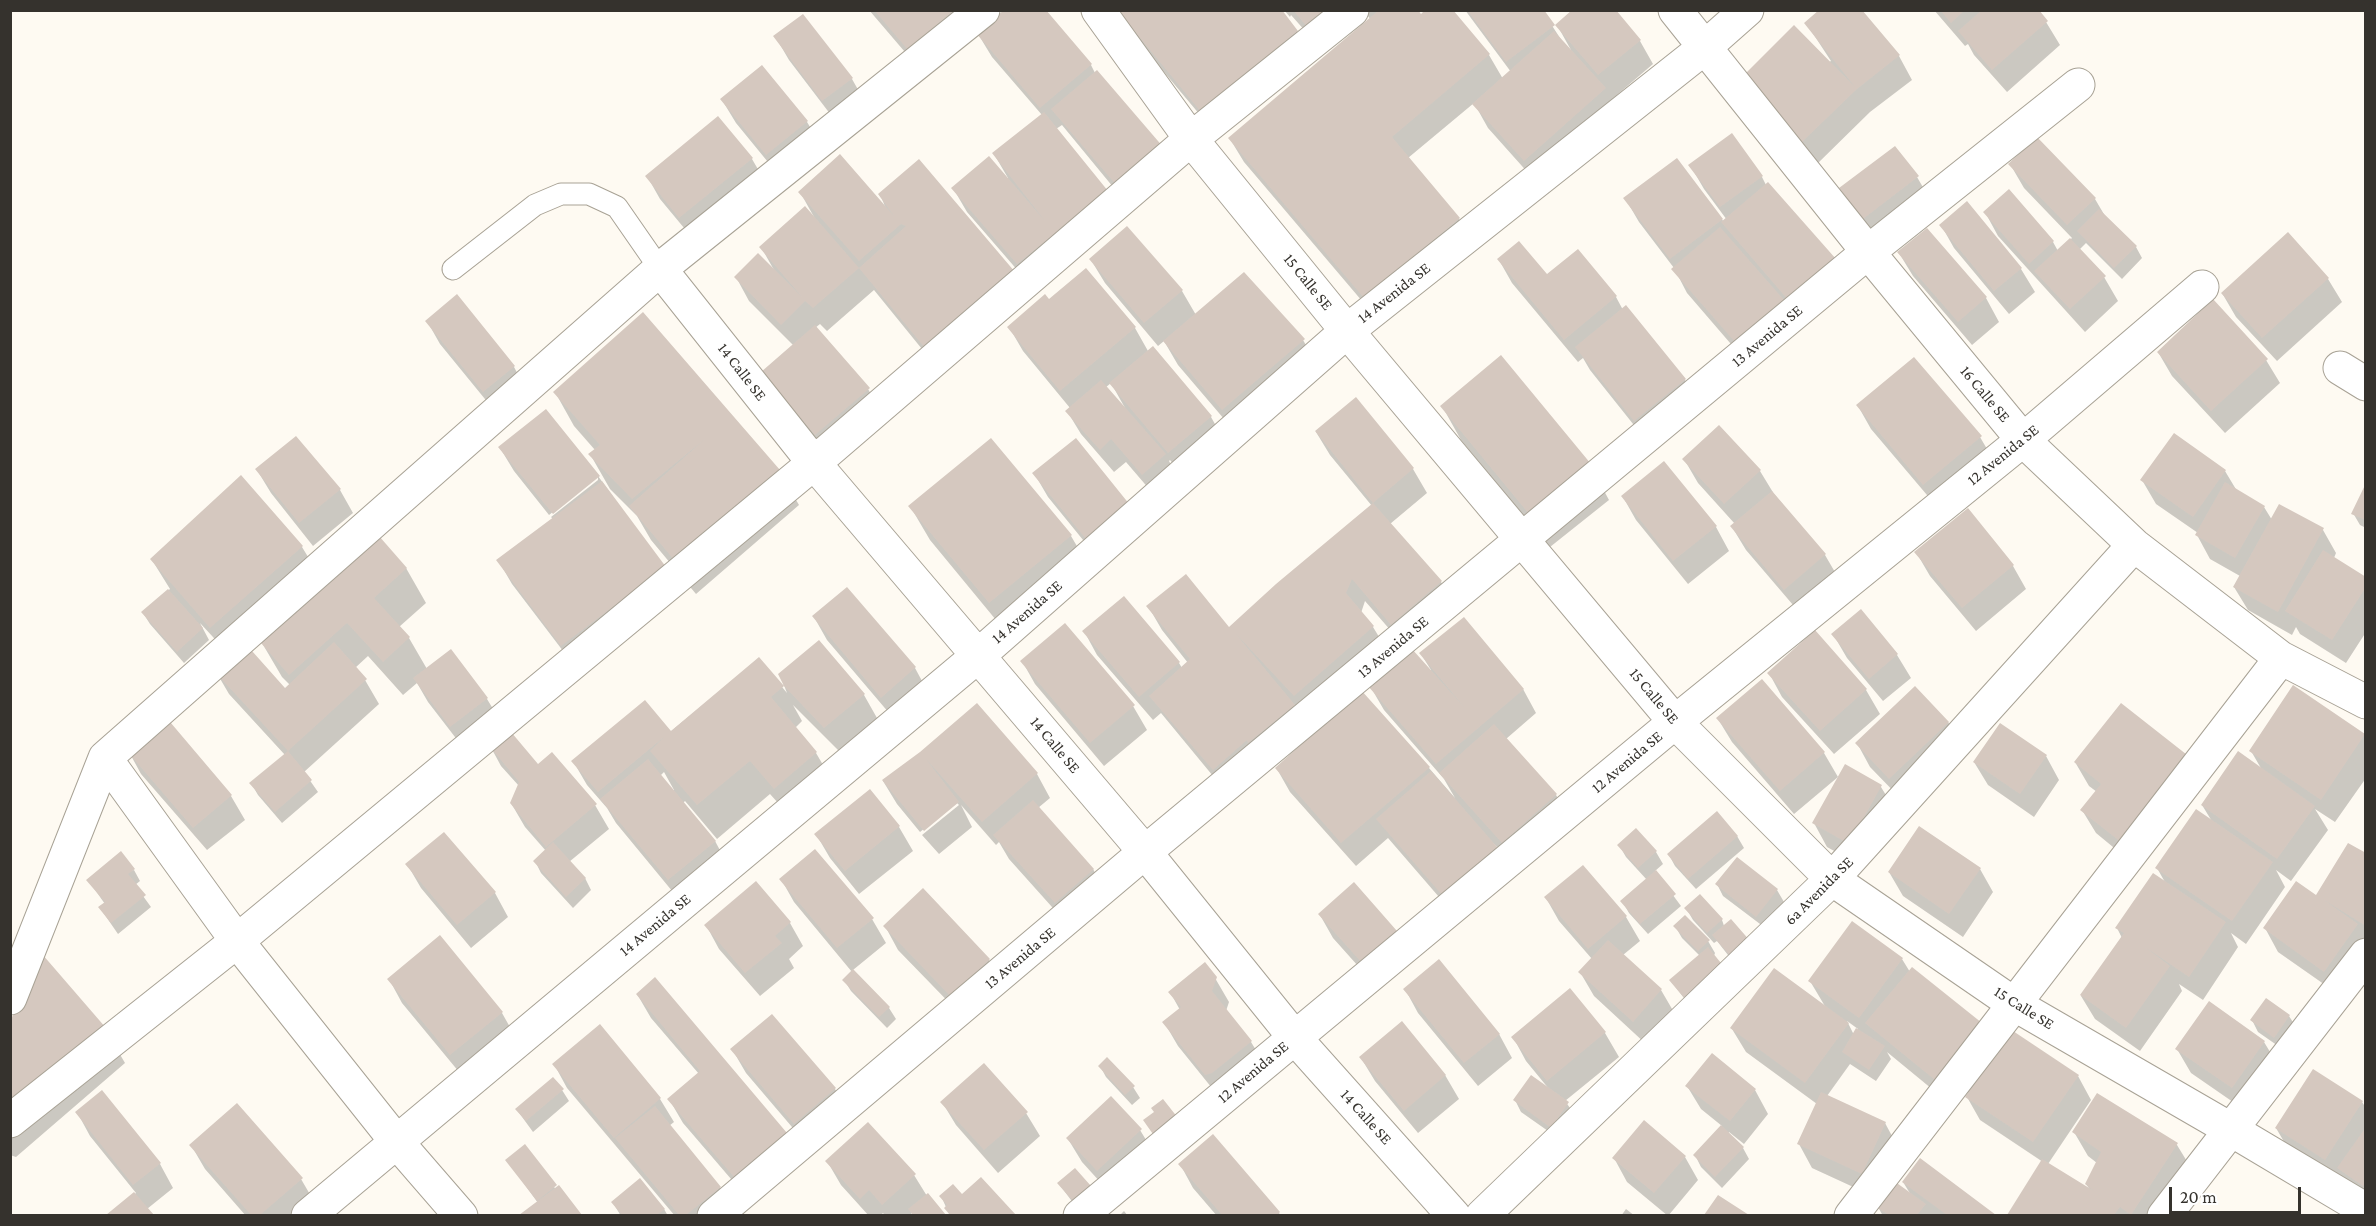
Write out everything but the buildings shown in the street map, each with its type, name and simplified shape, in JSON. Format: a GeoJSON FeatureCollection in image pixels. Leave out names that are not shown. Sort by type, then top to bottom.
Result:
{"type":"FeatureCollection","features":[{"type":"Feature","properties":{"kind":"street"},"geometry":{"type":"LineString","coordinates":[[10,998],[105,758],[660,269],[983,10]]}},
{"type":"Feature","properties":{"kind":"street","name":"15 Calle SE"},"geometry":{"type":"LineString","coordinates":[[1098,10],[1191,139],[1347,331],[1675,722],[1832,879],[2014,1004],[2230,1128],[2366,1210]]}},
{"type":"Feature","properties":{"kind":"street"},"geometry":{"type":"LineString","coordinates":[[10,1121],[237,941],[814,463],[1191,139],[1352,10]]}},
{"type":"Feature","properties":{"kind":"street","name":"16 Calle SE"},"geometry":{"type":"LineString","coordinates":[[1675,10],[1868,252],[2023,440],[2134,545],[2281,658],[2366,702]]}},
{"type":"Feature","properties":{"kind":"street","name":"14 Avenida SE"},"geometry":{"type":"LineString","coordinates":[[308,1215],[979,655],[1347,331],[1704,48],[1748,10]]}},
{"type":"Feature","properties":{"kind":"street","name":"13 Avenida SE"},"geometry":{"type":"LineString","coordinates":[[714,1215],[1145,852],[1868,252],[2078,85]]}},
{"type":"Feature","properties":{"kind":"street","name":"14 Calle SE"},"geometry":{"type":"LineString","coordinates":[[660,269],[814,463],[1145,852],[1295,1038],[1455,1215]]}},
{"type":"Feature","properties":{"kind":"street","name":"12 Avenida SE"},"geometry":{"type":"LineString","coordinates":[[1080,1215],[1675,722],[2023,440],[2202,287]]}},
{"type":"Feature","properties":{"kind":"street","name":"6a Avenida SE"},"geometry":{"type":"LineString","coordinates":[[1482,1215],[1832,879],[2134,545]]}},
{"type":"Feature","properties":{"kind":"street"},"geometry":{"type":"LineString","coordinates":[[1851,1215],[2281,658]]}},
{"type":"Feature","properties":{"kind":"street"},"geometry":{"type":"LineString","coordinates":[[105,758],[237,941],[396,1141],[461,1215]]}},
{"type":"Feature","properties":{"kind":"street"},"geometry":{"type":"LineString","coordinates":[[2164,1215],[2366,955]]}},
{"type":"Feature","properties":{"kind":"lane"},"geometry":{"type":"LineString","coordinates":[[453,269],[535,205],[561,194],[589,194],[616,207],[660,269]]}}]}
